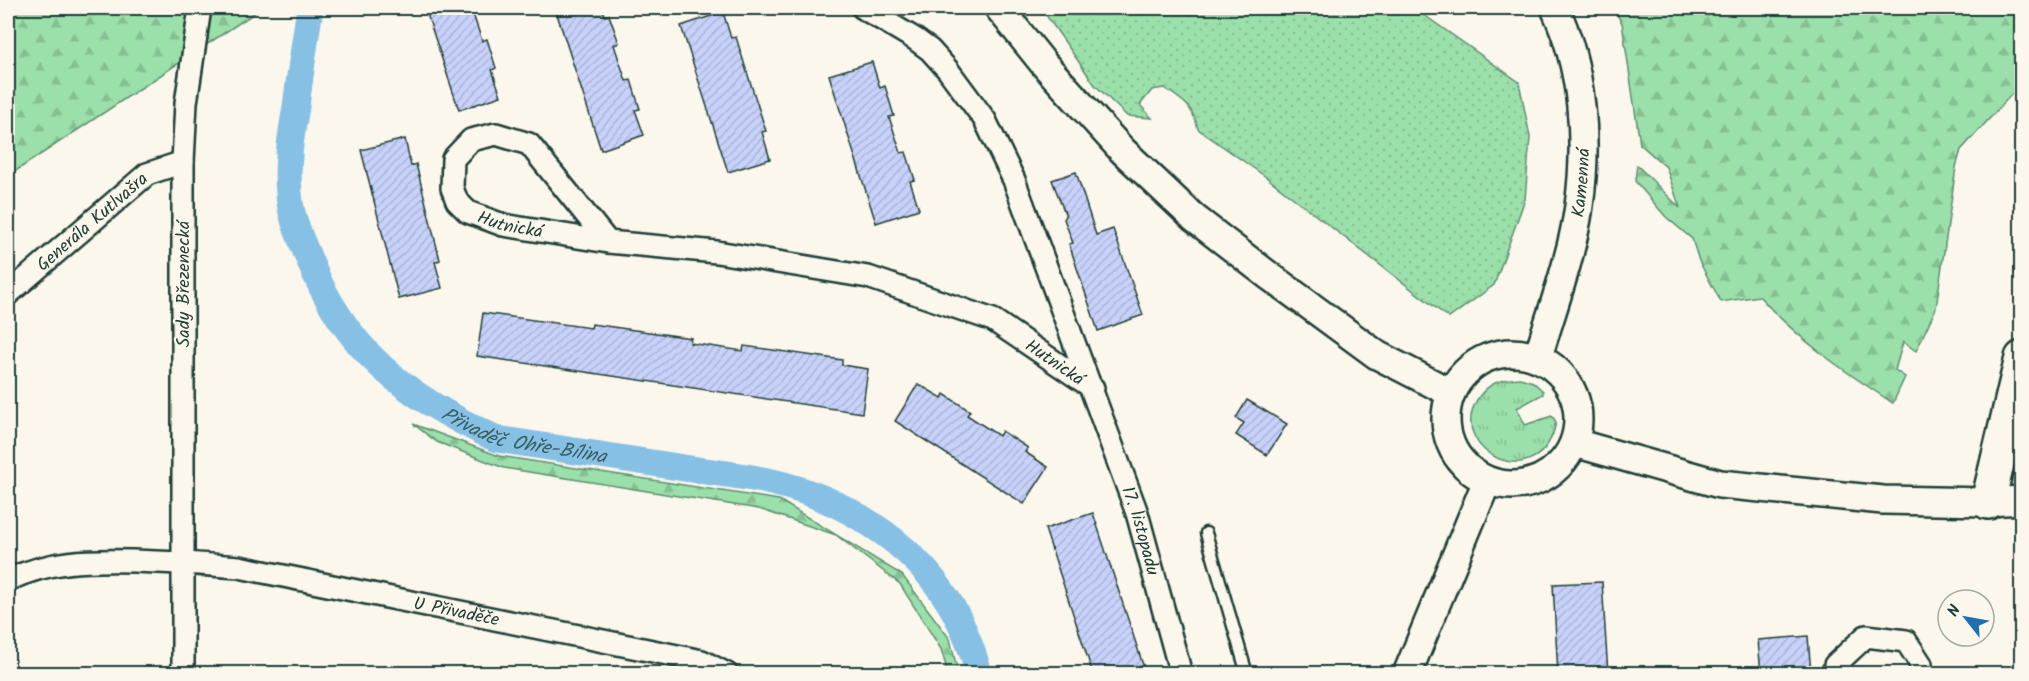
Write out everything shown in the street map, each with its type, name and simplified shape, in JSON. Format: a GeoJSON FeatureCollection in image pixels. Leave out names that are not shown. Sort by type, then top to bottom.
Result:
{"type":"FeatureCollection","features":[{"type":"Feature","properties":{"kind":"highway"},"geometry":{"type":"LineString","coordinates":[[1988,502],[2022,358]]}},
{"type":"Feature","properties":{"kind":"street","name":"Sady Březenecká"},"geometry":{"type":"LineString","coordinates":[[183,674],[183,162],[186,103],[200,8]]}},
{"type":"Feature","properties":{"kind":"street","name":"Hutnická"},"geometry":{"type":"LineString","coordinates":[[863,8],[915,39],[930,51],[948,70],[985,120],[1014,180],[1093,388]]}},
{"type":"Feature","properties":{"kind":"street"},"geometry":{"type":"LineString","coordinates":[[999,8],[1044,64],[1122,150],[1194,218],[1377,355],[1451,393]]}},
{"type":"Feature","properties":{"kind":"street","name":"Kamenná"},"geometry":{"type":"LineString","coordinates":[[1538,357],[1565,269],[1579,207],[1583,142],[1578,83],[1563,26],[1555,8]]}},
{"type":"Feature","properties":{"kind":"street","name":"Hutnická"},"geometry":{"type":"LineString","coordinates":[[608,242],[529,144],[496,134],[471,140],[453,159],[452,188],[458,201],[468,212],[503,225],[608,242],[717,252],[868,277],[993,320],[1093,388]]}},
{"type":"Feature","properties":{"kind":"street","name":"Generála Kutlvašra"},"geometry":{"type":"LineString","coordinates":[[8,294],[147,174],[183,162]]}},
{"type":"Feature","properties":{"kind":"street"},"geometry":{"type":"LineString","coordinates":[[1517,352],[1538,357],[1556,368],[1569,383],[1577,402],[1579,423],[1575,443],[1564,461],[1539,480],[1529,484],[1508,486],[1487,481],[1469,470],[1455,454],[1448,435],[1446,414],[1451,393],[1461,376],[1478,362],[1487,358],[1497,354],[1517,352]]}},
{"type":"Feature","properties":{"kind":"street","name":"17. listopadu"},"geometry":{"type":"LineString","coordinates":[[1093,388],[1137,513],[1181,674]]}},
{"type":"Feature","properties":{"kind":"street"},"geometry":{"type":"LineString","coordinates":[[1575,443],[1719,484],[1883,500],[1988,502],[2022,500]]}},
{"type":"Feature","properties":{"kind":"street"},"geometry":{"type":"LineString","coordinates":[[1407,674],[1487,481]]}},
{"type":"Feature","properties":{"kind":"street"},"geometry":{"type":"LineString","coordinates":[[8,580],[39,568],[81,560],[183,563]]}},
{"type":"Feature","properties":{"kind":"street","name":"U Přivaděče"},"geometry":{"type":"LineString","coordinates":[[183,563],[239,567],[702,661],[727,674]]}},
{"type":"Feature","properties":{"kind":"street"},"geometry":{"type":"LineString","coordinates":[[1835,674],[1835,665],[1866,636],[1906,641],[1921,664],[1921,674]]}},
{"type":"Feature","properties":{"kind":"lane"},"geometry":{"type":"LineString","coordinates":[[1206,533],[1247,674]]}},
{"type":"Feature","properties":{"kind":"green space"},"geometry":{"type":"Polygon","coordinates":[[[8,8],[262,8],[8,176],[8,8]]]}},
{"type":"Feature","properties":{"kind":"green space"},"geometry":{"type":"Polygon","coordinates":[[[1041,8],[1414,8],[1519,82],[1530,137],[1525,199],[1494,285],[1449,318],[1266,177],[1198,129],[1193,114],[1186,104],[1164,88],[1152,90],[1140,105],[1152,118],[1127,116],[1095,85],[1041,8]]]}},
{"type":"Feature","properties":{"kind":"green space"},"geometry":{"type":"Polygon","coordinates":[[[1613,8],[2021,8],[2021,84],[1961,150],[1956,167],[1936,308],[1916,351],[1903,342],[1895,370],[1905,377],[1893,403],[1822,354],[1759,296],[1721,302],[1699,261],[1692,239],[1666,217],[1635,181],[1637,165],[1680,208],[1666,167],[1640,144],[1622,23],[1613,8]]]}},
{"type":"Feature","properties":{"kind":"green space"},"geometry":{"type":"Polygon","coordinates":[[[1520,378],[1533,382],[1543,391],[1543,394],[1517,408],[1525,425],[1552,416],[1556,422],[1547,445],[1533,458],[1516,462],[1499,459],[1484,450],[1474,436],[1471,419],[1477,400],[1485,390],[1501,381],[1520,378]]]}},
{"type":"Feature","properties":{"kind":"green space"},"geometry":{"type":"Polygon","coordinates":[[[413,424],[499,456],[779,500],[902,575],[950,639],[958,673],[948,673],[941,649],[900,584],[836,535],[759,509],[504,468],[437,442],[413,424]]]}},
{"type":"Feature","properties":{"kind":"building"},"geometry":{"type":"Polygon","coordinates":[[[425,8],[471,8],[482,41],[487,39],[496,68],[492,70],[501,96],[459,110],[425,8]]]}},
{"type":"Feature","properties":{"kind":"building"},"geometry":{"type":"Polygon","coordinates":[[[555,8],[602,8],[605,16],[609,15],[619,43],[614,45],[626,81],[631,80],[640,109],[635,110],[644,135],[601,150],[555,8]]]}},
{"type":"Feature","properties":{"kind":"building"},"geometry":{"type":"Polygon","coordinates":[[[723,12],[731,38],[736,37],[766,131],[762,132],[770,159],[728,172],[681,26],[723,12]]]}},
{"type":"Feature","properties":{"kind":"building"},"geometry":{"type":"Polygon","coordinates":[[[872,62],[880,88],[885,86],[894,116],[889,117],[901,153],[906,152],[915,180],[910,181],[919,209],[876,223],[829,75],[872,62]]]}},
{"type":"Feature","properties":{"kind":"building"},"geometry":{"type":"Polygon","coordinates":[[[405,139],[411,166],[416,164],[440,260],[435,262],[442,288],[399,299],[361,150],[405,139]]]}},
{"type":"Feature","properties":{"kind":"building"},"geometry":{"type":"Polygon","coordinates":[[[1076,172],[1096,235],[1113,229],[1143,315],[1098,331],[1069,244],[1073,243],[1064,219],[1066,216],[1052,180],[1076,172]]]}},
{"type":"Feature","properties":{"kind":"building"},"geometry":{"type":"Polygon","coordinates":[[[483,313],[591,328],[592,324],[691,338],[690,343],[743,351],[744,346],[842,360],[842,365],[868,369],[862,413],[477,356],[483,313]]]}},
{"type":"Feature","properties":{"kind":"building"},"geometry":{"type":"Polygon","coordinates":[[[918,384],[942,398],[944,394],[970,411],[967,415],[999,436],[1002,431],[1028,448],[1025,452],[1048,467],[1024,504],[895,421],[918,384]]]}},
{"type":"Feature","properties":{"kind":"building"},"geometry":{"type":"Polygon","coordinates":[[[1247,400],[1287,424],[1267,455],[1236,435],[1244,423],[1236,418],[1247,400]]]}},
{"type":"Feature","properties":{"kind":"building"},"geometry":{"type":"Polygon","coordinates":[[[1093,513],[1146,674],[1093,674],[1045,529],[1093,513]]]}},
{"type":"Feature","properties":{"kind":"building"},"geometry":{"type":"Polygon","coordinates":[[[1602,582],[1608,674],[1558,674],[1553,584],[1602,582]]]}},
{"type":"Feature","properties":{"kind":"building"},"geometry":{"type":"Polygon","coordinates":[[[1808,636],[1811,674],[1761,674],[1758,640],[1808,636]]]}},
{"type":"Feature","properties":{"kind":"waterway","name":"Přivaděč Ohře-Bílina"},"geometry":{"type":"LineString","coordinates":[[310,8],[288,171],[291,209],[322,288],[359,344],[382,367],[407,388],[434,406],[497,439],[772,482],[798,489],[849,511],[895,541],[933,580],[959,619],[979,674]]}}]}
